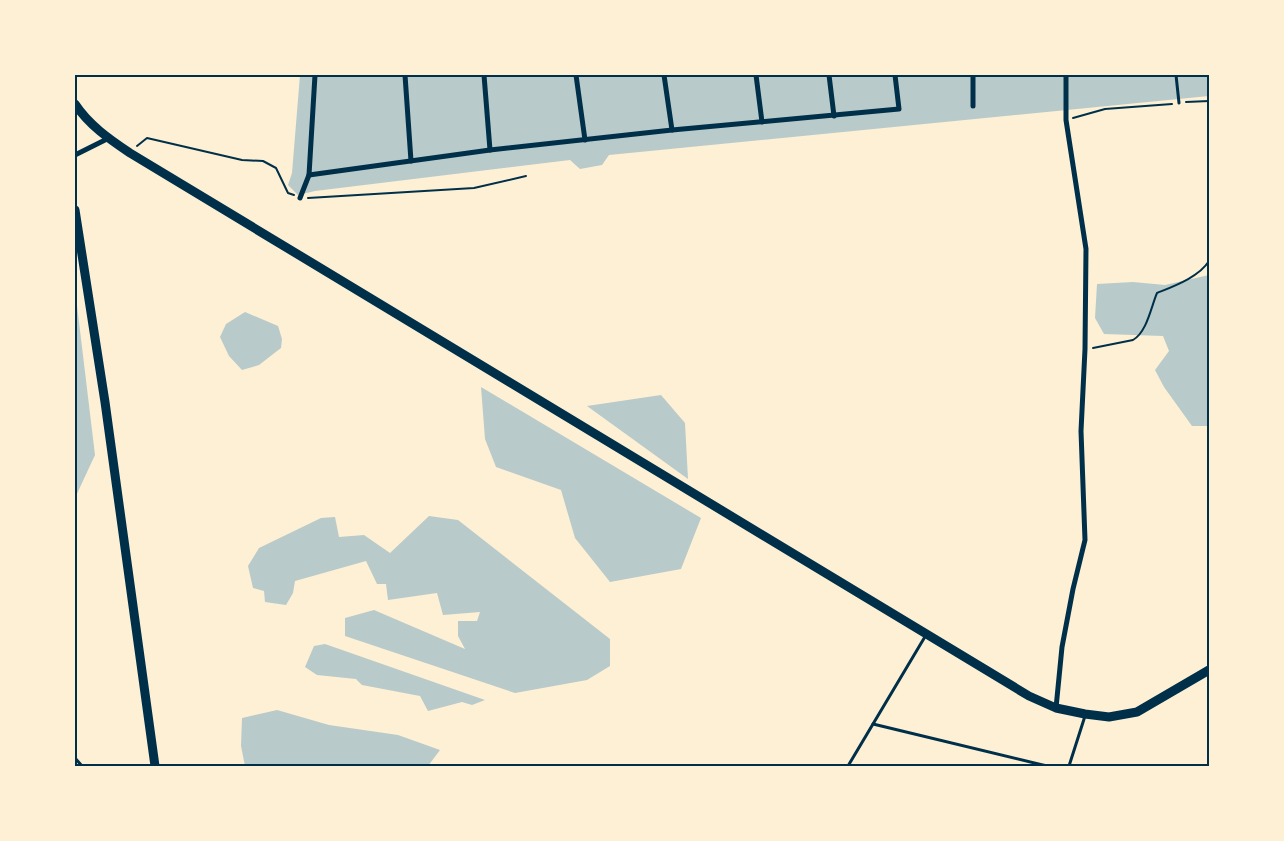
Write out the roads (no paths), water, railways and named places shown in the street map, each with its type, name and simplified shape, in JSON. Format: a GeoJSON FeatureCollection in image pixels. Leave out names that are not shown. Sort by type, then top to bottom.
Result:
{"type":"FeatureCollection","features":[{"type":"Feature","properties":{"kind":"main road"},"geometry":{"type":"LineString","coordinates":[[75,104],[84,117],[130,153],[1029,696],[1056,708],[1109,717],[1137,712],[1209,670]]}},
{"type":"Feature","properties":{"kind":"main road"},"geometry":{"type":"LineString","coordinates":[[75,210],[105,402],[155,766]]}},
{"type":"Feature","properties":{"kind":"street"},"geometry":{"type":"LineString","coordinates":[[300,198],[309,175],[315,75]]}},
{"type":"Feature","properties":{"kind":"street"},"geometry":{"type":"LineString","coordinates":[[404,75],[411,161]]}},
{"type":"Feature","properties":{"kind":"street"},"geometry":{"type":"LineString","coordinates":[[484,75],[490,150]]}},
{"type":"Feature","properties":{"kind":"street"},"geometry":{"type":"LineString","coordinates":[[576,75],[585,140]]}},
{"type":"Feature","properties":{"kind":"street"},"geometry":{"type":"LineString","coordinates":[[664,75],[672,130]]}},
{"type":"Feature","properties":{"kind":"street"},"geometry":{"type":"LineString","coordinates":[[756,75],[762,122]]}},
{"type":"Feature","properties":{"kind":"street"},"geometry":{"type":"LineString","coordinates":[[829,75],[834,116]]}},
{"type":"Feature","properties":{"kind":"street"},"geometry":{"type":"LineString","coordinates":[[309,175],[490,150],[899,108],[895,75]]}},
{"type":"Feature","properties":{"kind":"street"},"geometry":{"type":"LineString","coordinates":[[973,75],[973,106]]}},
{"type":"Feature","properties":{"kind":"street"},"geometry":{"type":"LineString","coordinates":[[1056,708],[1062,647],[1085,540],[1081,431],[1085,349],[1086,249],[1066,120],[1066,75]]}},
{"type":"Feature","properties":{"kind":"street"},"geometry":{"type":"LineString","coordinates":[[75,155],[109,138]]}},
{"type":"Feature","properties":{"kind":"lane"},"geometry":{"type":"LineString","coordinates":[[1176,75],[1179,103]]}},
{"type":"Feature","properties":{"kind":"lane"},"geometry":{"type":"LineString","coordinates":[[848,766],[926,635]]}},
{"type":"Feature","properties":{"kind":"lane"},"geometry":{"type":"LineString","coordinates":[[1069,766],[1086,714]]}},
{"type":"Feature","properties":{"kind":"lane"},"geometry":{"type":"LineString","coordinates":[[873,724],[1048,766]]}},
{"type":"Feature","properties":{"kind":"lane"},"geometry":{"type":"LineString","coordinates":[[75,758],[82,766]]}}]}
